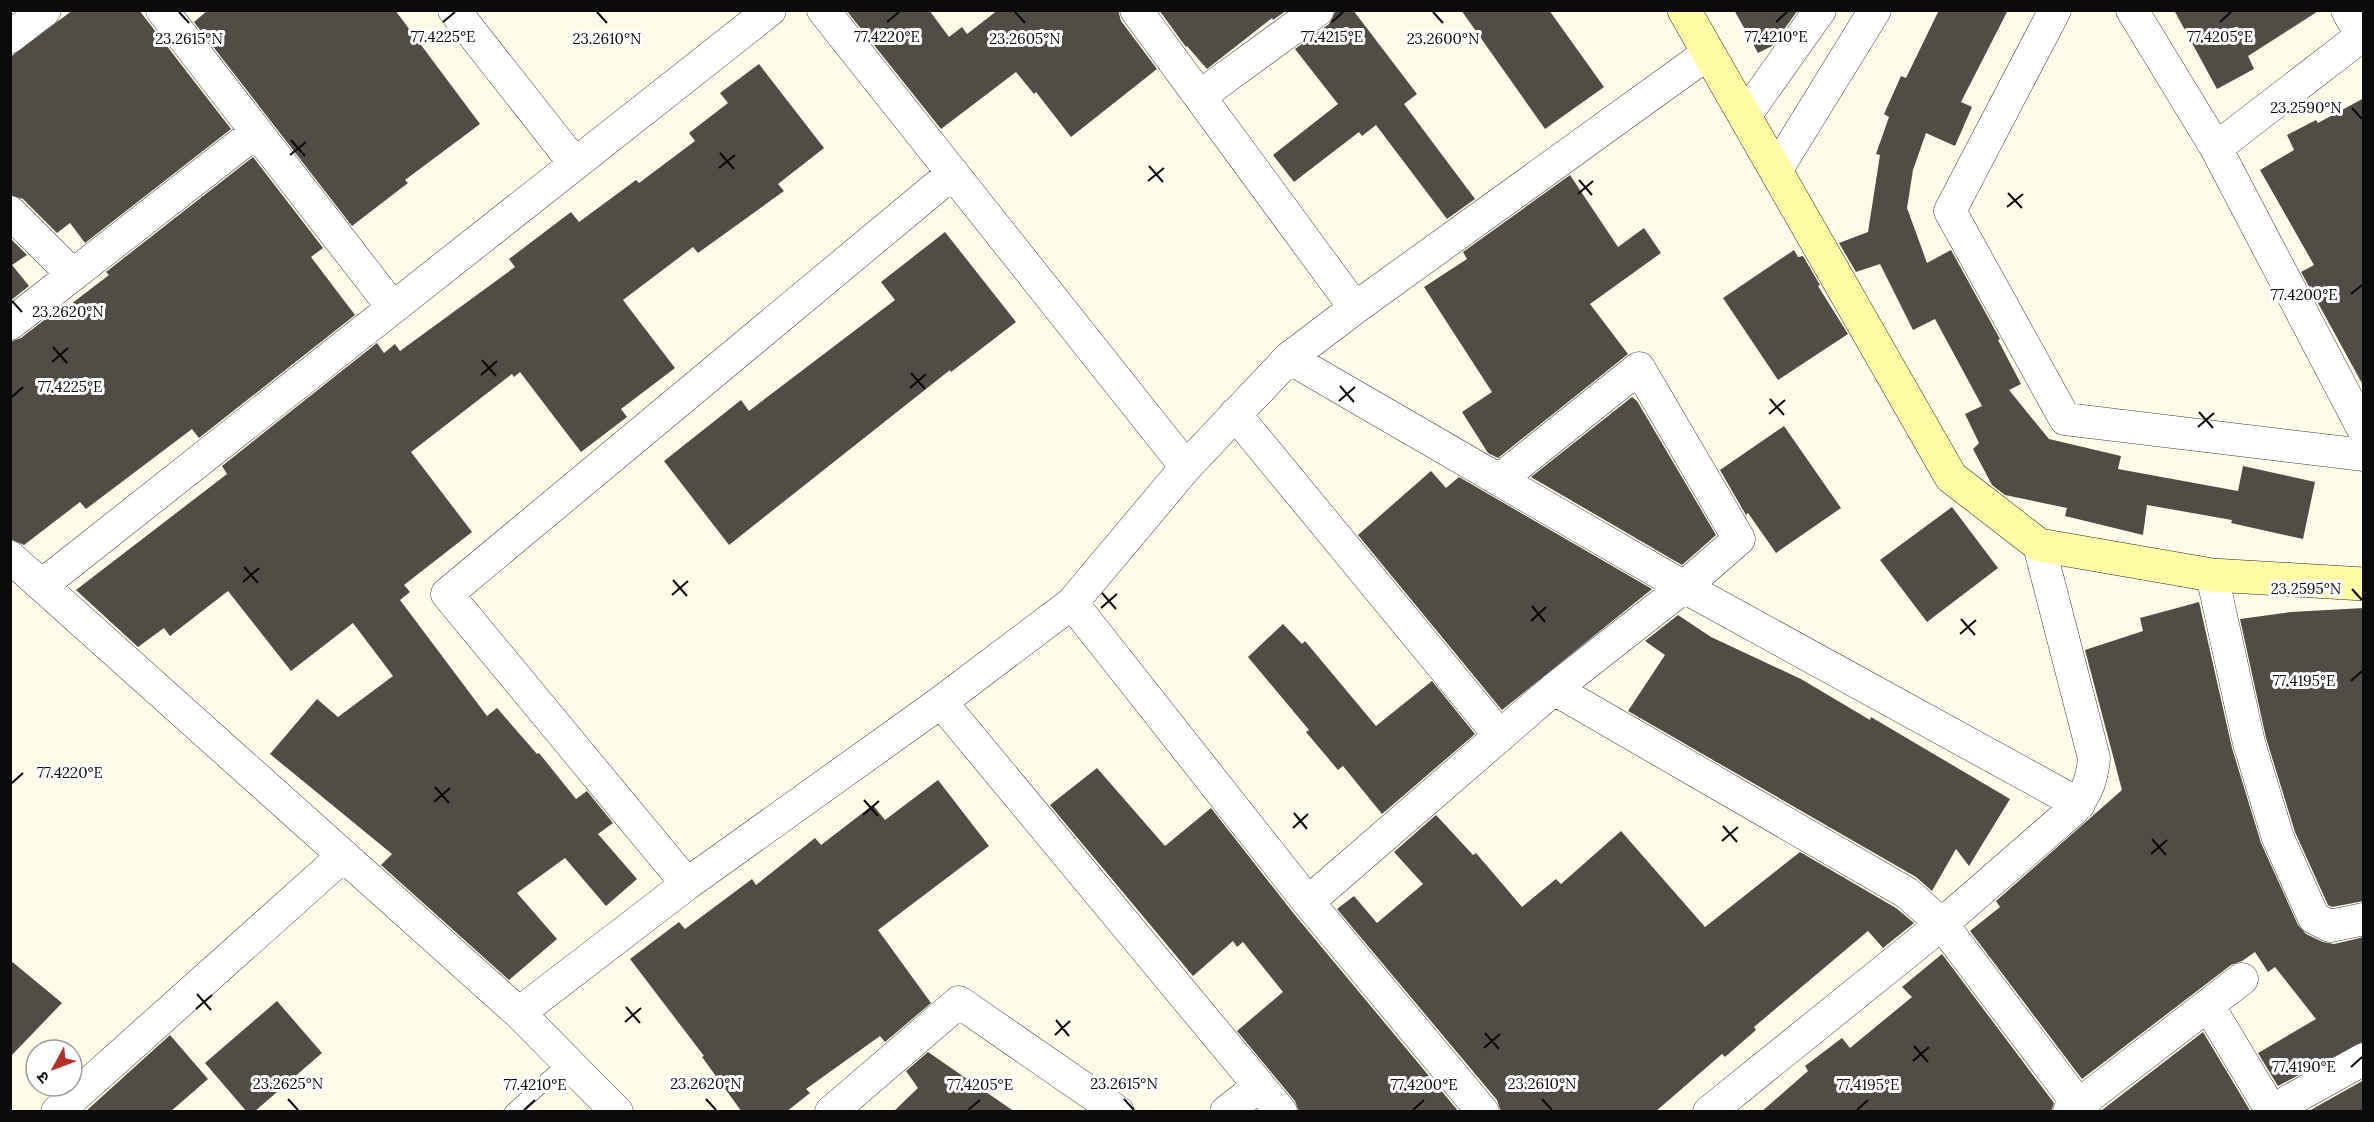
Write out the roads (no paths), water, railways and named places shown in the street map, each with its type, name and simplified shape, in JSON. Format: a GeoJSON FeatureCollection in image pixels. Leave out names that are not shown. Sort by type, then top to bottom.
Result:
{"type":"FeatureCollection","features":[{"type":"Feature","properties":{"kind":"main road"},"geometry":{"type":"LineString","coordinates":[[1684,10],[1707,54],[1777,169],[1951,477],[2039,545],[2212,575],[2364,584]]}},
{"type":"Feature","properties":{"kind":"street"},"geometry":{"type":"LineString","coordinates":[[10,37],[45,10]]}},
{"type":"Feature","properties":{"kind":"street"},"geometry":{"type":"LineString","coordinates":[[162,10],[393,308]]}},
{"type":"Feature","properties":{"kind":"street"},"geometry":{"type":"LineString","coordinates":[[454,10],[576,164]]}},
{"type":"Feature","properties":{"kind":"street"},"geometry":{"type":"LineString","coordinates":[[42,585],[770,10]]}},
{"type":"Feature","properties":{"kind":"street"},"geometry":{"type":"LineString","coordinates":[[823,10],[1186,467]]}},
{"type":"Feature","properties":{"kind":"street"},"geometry":{"type":"LineString","coordinates":[[1136,10],[1355,308]]}},
{"type":"Feature","properties":{"kind":"street"},"geometry":{"type":"LineString","coordinates":[[1200,96],[1318,10]]}},
{"type":"Feature","properties":{"kind":"street"},"geometry":{"type":"LineString","coordinates":[[1745,116],[1820,10]]}},
{"type":"Feature","properties":{"kind":"street"},"geometry":{"type":"LineString","coordinates":[[1777,169],[1875,10]]}},
{"type":"Feature","properties":{"kind":"street"},"geometry":{"type":"LineString","coordinates":[[2055,10],[1950,211],[2065,419],[2364,455]]}},
{"type":"Feature","properties":{"kind":"street"},"geometry":{"type":"LineString","coordinates":[[2132,10],[2216,148],[2364,431]]}},
{"type":"Feature","properties":{"kind":"street"},"geometry":{"type":"LineString","coordinates":[[2216,148],[2359,30]]}},
{"type":"Feature","properties":{"kind":"street"},"geometry":{"type":"LineString","coordinates":[[519,1013],[687,884],[941,702],[1072,603],[1186,467],[1289,358],[1707,54]]}},
{"type":"Feature","properties":{"kind":"street"},"geometry":{"type":"LineString","coordinates":[[10,324],[256,132]]}},
{"type":"Feature","properties":{"kind":"street"},"geometry":{"type":"LineString","coordinates":[[687,884],[447,594],[953,173]]}},
{"type":"Feature","properties":{"kind":"street"},"geometry":{"type":"LineString","coordinates":[[10,213],[73,275]]}},
{"type":"Feature","properties":{"kind":"street"},"geometry":{"type":"LineString","coordinates":[[1289,358],[1684,587],[2079,804]]}},
{"type":"Feature","properties":{"kind":"street"},"geometry":{"type":"LineString","coordinates":[[1308,902],[1554,689],[1684,587],[1739,539],[1639,368],[1499,480]]}},
{"type":"Feature","properties":{"kind":"street"},"geometry":{"type":"LineString","coordinates":[[1235,414],[1500,736]]}},
{"type":"Feature","properties":{"kind":"street"},"geometry":{"type":"LineString","coordinates":[[1709,1112],[1942,924],[2079,804],[2092,780],[2094,758],[2039,545]]}},
{"type":"Feature","properties":{"kind":"street"},"geometry":{"type":"LineString","coordinates":[[10,557],[519,1013],[617,1112]]}},
{"type":"Feature","properties":{"kind":"street"},"geometry":{"type":"LineString","coordinates":[[2212,575],[2249,743],[2278,838],[2314,918],[2330,926],[2364,919]]}},
{"type":"Feature","properties":{"kind":"street"},"geometry":{"type":"LineString","coordinates":[[1072,603],[1308,902],[1483,1112]]}},
{"type":"Feature","properties":{"kind":"street"},"geometry":{"type":"LineString","coordinates":[[1554,689],[1907,893],[1942,924],[2077,1109],[2242,979]]}},
{"type":"Feature","properties":{"kind":"street"},"geometry":{"type":"LineString","coordinates":[[941,702],[1281,1112]]}},
{"type":"Feature","properties":{"kind":"street"},"geometry":{"type":"LineString","coordinates":[[57,1112],[343,856]]}},
{"type":"Feature","properties":{"kind":"street"},"geometry":{"type":"LineString","coordinates":[[831,1112],[959,1002],[1118,1112]]}},
{"type":"Feature","properties":{"kind":"street"},"geometry":{"type":"LineString","coordinates":[[2208,1005],[2270,1111],[2364,1059]]}},
{"type":"Feature","properties":{"kind":"street"},"geometry":{"type":"LineString","coordinates":[[1226,1112],[1259,1086]]}},
{"type":"Feature","properties":{"kind":"lane"},"geometry":{"type":"LineString","coordinates":[[512,1112],[567,1062]]}}]}
